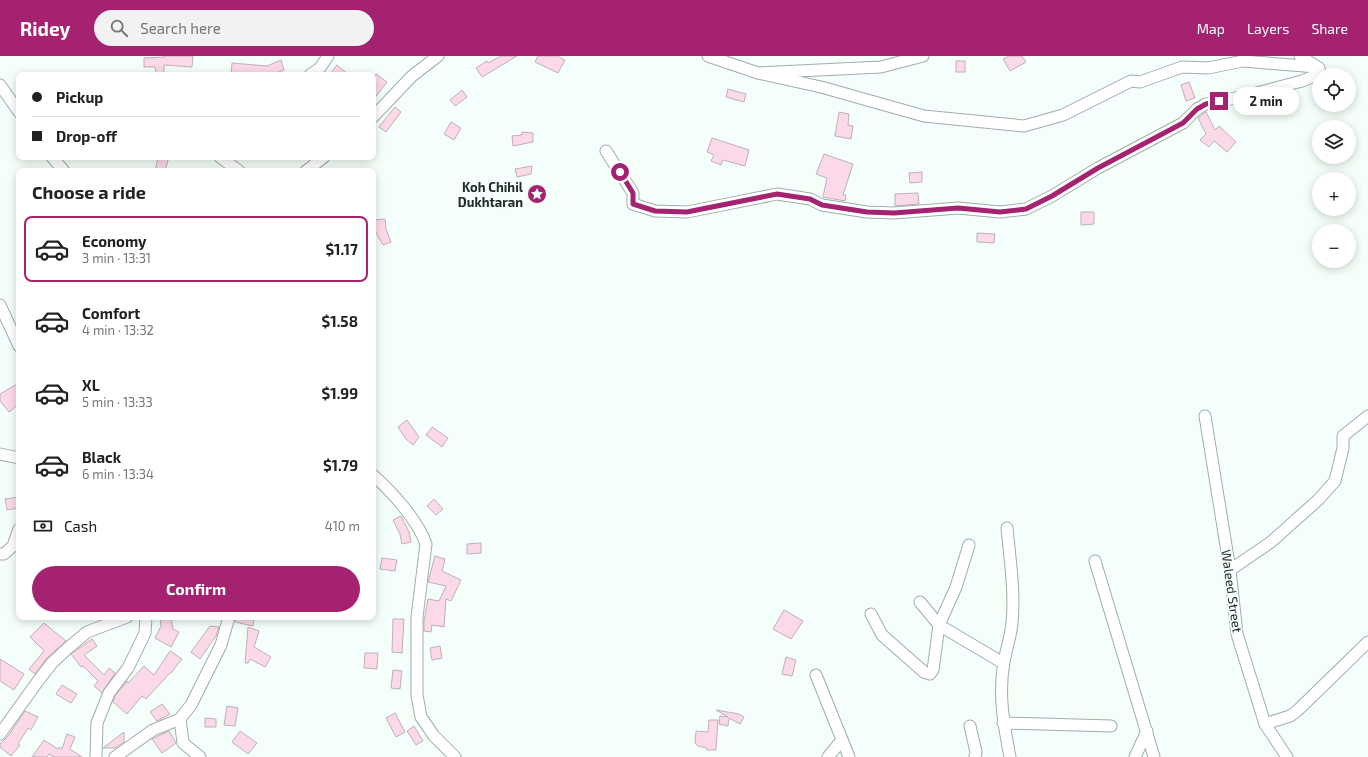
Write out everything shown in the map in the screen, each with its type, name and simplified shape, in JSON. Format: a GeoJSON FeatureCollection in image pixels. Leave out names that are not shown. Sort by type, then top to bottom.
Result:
{"type":"FeatureCollection","features":[{"type":"Feature","properties":{"kind":"street"},"geometry":{"type":"LineString","coordinates":[[314,72],[320,68],[328,56]]}},
{"type":"Feature","properties":{"kind":"street"},"geometry":{"type":"LineString","coordinates":[[376,114],[412,76],[438,56]]}},
{"type":"Feature","properties":{"kind":"street"},"geometry":{"type":"LineString","coordinates":[[708,56],[758,73],[821,87],[924,116],[1024,126],[1063,115],[1131,81],[1140,82],[1182,67],[1208,68],[1243,61],[1319,68]]}},
{"type":"Feature","properties":{"kind":"street"},"geometry":{"type":"LineString","coordinates":[[758,73],[881,67],[923,56]]}},
{"type":"Feature","properties":{"kind":"street"},"geometry":{"type":"LineString","coordinates":[[1300,56],[1319,68]]}},
{"type":"Feature","properties":{"kind":"street"},"geometry":{"type":"LineString","coordinates":[[606,151],[633,193],[633,204],[655,211],[687,212],[777,194],[810,199],[822,205],[867,212],[894,213],[958,208],[1000,212],[1026,209],[1052,196],[1098,168],[1183,123],[1197,109],[1206,104],[1245,96],[1312,77]]}},
{"type":"Feature","properties":{"kind":"street"},"geometry":{"type":"LineString","coordinates":[[0,85],[16,108]]}},
{"type":"Feature","properties":{"kind":"street"},"geometry":{"type":"LineString","coordinates":[[55,160],[61,168]]}},
{"type":"Feature","properties":{"kind":"street"},"geometry":{"type":"LineString","coordinates":[[224,160],[235,168]]}},
{"type":"Feature","properties":{"kind":"street"},"geometry":{"type":"LineString","coordinates":[[310,168],[320,160]]}},
{"type":"Feature","properties":{"kind":"street"},"geometry":{"type":"LineString","coordinates":[[0,305],[16,340]]}},
{"type":"Feature","properties":{"kind":"street","name":"Waleed Street"},"geometry":{"type":"LineString","coordinates":[[1204,416],[1230,570],[1237,634],[1266,724],[1287,757]]}},
{"type":"Feature","properties":{"kind":"street"},"geometry":{"type":"LineString","coordinates":[[1230,570],[1270,542],[1318,500],[1335,481],[1343,448],[1343,436],[1368,416]]}},
{"type":"Feature","properties":{"kind":"street"},"geometry":{"type":"LineString","coordinates":[[0,454],[16,457]]}},
{"type":"Feature","properties":{"kind":"street"},"geometry":{"type":"LineString","coordinates":[[376,478],[386,487],[417,524],[426,544],[417,617],[417,695],[422,716],[434,736],[455,757]]}},
{"type":"Feature","properties":{"kind":"street"},"geometry":{"type":"LineString","coordinates":[[1007,528],[1013,580],[1012,624],[1003,663],[1001,691],[1003,723],[1010,757]]}},
{"type":"Feature","properties":{"kind":"street"},"geometry":{"type":"LineString","coordinates":[[0,554],[4,554],[13,546],[16,538]]}},
{"type":"Feature","properties":{"kind":"street"},"geometry":{"type":"LineString","coordinates":[[871,614],[882,635],[924,672],[930,674],[933,670],[939,625],[956,586],[969,545]]}},
{"type":"Feature","properties":{"kind":"street"},"geometry":{"type":"LineString","coordinates":[[1095,561],[1154,757]]}},
{"type":"Feature","properties":{"kind":"street"},"geometry":{"type":"LineString","coordinates":[[920,602],[939,625],[1003,663]]}},
{"type":"Feature","properties":{"kind":"street"},"geometry":{"type":"LineString","coordinates":[[0,734],[52,663],[87,632],[119,620]]}},
{"type":"Feature","properties":{"kind":"street"},"geometry":{"type":"LineString","coordinates":[[96,757],[97,723],[109,693],[128,668],[145,633],[146,620]]}},
{"type":"Feature","properties":{"kind":"street"},"geometry":{"type":"LineString","coordinates":[[115,757],[153,730],[180,719],[191,705],[202,686],[222,645],[228,620]]}},
{"type":"Feature","properties":{"kind":"street"},"geometry":{"type":"LineString","coordinates":[[1266,724],[1290,716],[1297,711],[1368,642]]}},
{"type":"Feature","properties":{"kind":"street"},"geometry":{"type":"LineString","coordinates":[[816,675],[849,757]]}},
{"type":"Feature","properties":{"kind":"street"},"geometry":{"type":"LineString","coordinates":[[180,719],[183,743],[200,757]]}},
{"type":"Feature","properties":{"kind":"street"},"geometry":{"type":"LineString","coordinates":[[1003,723],[1111,726]]}},
{"type":"Feature","properties":{"kind":"street"},"geometry":{"type":"LineString","coordinates":[[970,726],[976,752],[975,757]]}},
{"type":"Feature","properties":{"kind":"street"},"geometry":{"type":"LineString","coordinates":[[1135,757],[1146,731]]}},
{"type":"Feature","properties":{"kind":"street"},"geometry":{"type":"LineString","coordinates":[[828,757],[842,740]]}},
{"type":"Feature","properties":{"kind":"building"},"geometry":{"type":"Polygon","coordinates":[[[193,56],[192,67],[164,65],[164,72],[156,72],[155,67],[144,67],[144,58],[193,56]]]}},
{"type":"Feature","properties":{"kind":"building"},"geometry":{"type":"Polygon","coordinates":[[[501,56],[517,56],[482,77],[476,68],[487,61],[488,63],[501,56]]]}},
{"type":"Feature","properties":{"kind":"building"},"geometry":{"type":"Polygon","coordinates":[[[538,56],[557,56],[565,60],[558,73],[535,62],[538,56]]]}},
{"type":"Feature","properties":{"kind":"building"},"geometry":{"type":"Polygon","coordinates":[[[1009,56],[1022,56],[1026,62],[1010,71],[1003,59],[1009,56]]]}},
{"type":"Feature","properties":{"kind":"building"},"geometry":{"type":"Polygon","coordinates":[[[281,60],[284,70],[279,72],[231,72],[232,63],[267,66],[281,60]]]}},
{"type":"Feature","properties":{"kind":"building"},"geometry":{"type":"Polygon","coordinates":[[[956,61],[965,61],[965,72],[956,72],[956,61]]]}},
{"type":"Feature","properties":{"kind":"building"},"geometry":{"type":"Polygon","coordinates":[[[337,65],[345,72],[331,72],[337,65]]]}},
{"type":"Feature","properties":{"kind":"building"},"geometry":{"type":"Polygon","coordinates":[[[376,74],[387,82],[376,96],[376,74]]]}},
{"type":"Feature","properties":{"kind":"building"},"geometry":{"type":"Polygon","coordinates":[[[1189,82],[1195,98],[1186,101],[1181,85],[1189,82]]]}},
{"type":"Feature","properties":{"kind":"building"},"geometry":{"type":"Polygon","coordinates":[[[728,89],[746,94],[744,102],[726,97],[728,89]]]}},
{"type":"Feature","properties":{"kind":"building"},"geometry":{"type":"Polygon","coordinates":[[[462,90],[467,97],[455,106],[450,100],[462,90]]]}},
{"type":"Feature","properties":{"kind":"building"},"geometry":{"type":"Polygon","coordinates":[[[395,107],[401,112],[386,132],[379,127],[395,107]]]}},
{"type":"Feature","properties":{"kind":"building"},"geometry":{"type":"Polygon","coordinates":[[[839,112],[849,114],[848,125],[853,126],[851,139],[835,136],[839,112]]]}},
{"type":"Feature","properties":{"kind":"building"},"geometry":{"type":"Polygon","coordinates":[[[1206,112],[1215,130],[1219,126],[1236,142],[1227,152],[1214,141],[1209,147],[1200,140],[1206,134],[1198,118],[1206,112]]]}},
{"type":"Feature","properties":{"kind":"building"},"geometry":{"type":"Polygon","coordinates":[[[451,122],[461,128],[454,140],[444,134],[451,122]]]}},
{"type":"Feature","properties":{"kind":"building"},"geometry":{"type":"Polygon","coordinates":[[[522,132],[533,133],[533,142],[513,146],[512,136],[522,135],[522,132]]]}},
{"type":"Feature","properties":{"kind":"building"},"geometry":{"type":"Polygon","coordinates":[[[712,138],[749,150],[745,166],[723,160],[721,165],[711,161],[714,155],[707,152],[712,138]]]}},
{"type":"Feature","properties":{"kind":"building"},"geometry":{"type":"Polygon","coordinates":[[[824,154],[853,164],[843,195],[846,195],[845,201],[823,197],[827,178],[816,174],[824,154]]]}},
{"type":"Feature","properties":{"kind":"building"},"geometry":{"type":"Polygon","coordinates":[[[157,160],[168,160],[166,168],[156,168],[157,160]]]}},
{"type":"Feature","properties":{"kind":"building"},"geometry":{"type":"Polygon","coordinates":[[[532,166],[531,174],[517,177],[515,169],[532,166]]]}},
{"type":"Feature","properties":{"kind":"building"},"geometry":{"type":"Polygon","coordinates":[[[922,172],[922,182],[910,183],[909,173],[922,172]]]}},
{"type":"Feature","properties":{"kind":"building"},"geometry":{"type":"Polygon","coordinates":[[[918,193],[919,204],[895,206],[895,194],[918,193]]]}},
{"type":"Feature","properties":{"kind":"building"},"geometry":{"type":"Polygon","coordinates":[[[1081,212],[1094,212],[1094,224],[1081,225],[1081,212]]]}},
{"type":"Feature","properties":{"kind":"building"},"geometry":{"type":"Polygon","coordinates":[[[385,219],[386,229],[391,242],[383,245],[376,233],[376,220],[385,219]]]}},
{"type":"Feature","properties":{"kind":"building"},"geometry":{"type":"Polygon","coordinates":[[[977,233],[995,234],[994,243],[977,242],[977,233]]]}},
{"type":"Feature","properties":{"kind":"building"},"geometry":{"type":"Polygon","coordinates":[[[16,385],[16,406],[9,412],[0,401],[0,394],[16,385]]]}},
{"type":"Feature","properties":{"kind":"building"},"geometry":{"type":"Polygon","coordinates":[[[407,420],[419,437],[413,445],[406,439],[398,427],[407,420]]]}},
{"type":"Feature","properties":{"kind":"building"},"geometry":{"type":"Polygon","coordinates":[[[432,427],[448,438],[442,447],[426,435],[432,427]]]}},
{"type":"Feature","properties":{"kind":"building"},"geometry":{"type":"Polygon","coordinates":[[[16,497],[16,508],[7,510],[5,499],[16,497]]]}},
{"type":"Feature","properties":{"kind":"building"},"geometry":{"type":"Polygon","coordinates":[[[434,499],[443,509],[436,515],[427,506],[434,499]]]}},
{"type":"Feature","properties":{"kind":"building"},"geometry":{"type":"Polygon","coordinates":[[[401,516],[409,532],[411,542],[402,544],[400,534],[393,520],[401,516]]]}},
{"type":"Feature","properties":{"kind":"building"},"geometry":{"type":"Polygon","coordinates":[[[481,543],[481,553],[467,554],[467,544],[481,543]]]}},
{"type":"Feature","properties":{"kind":"building"},"geometry":{"type":"Polygon","coordinates":[[[435,556],[445,559],[442,571],[461,580],[451,601],[446,599],[444,627],[432,625],[431,632],[424,631],[424,621],[428,599],[439,601],[446,586],[428,582],[435,556]]]}},
{"type":"Feature","properties":{"kind":"building"},"geometry":{"type":"Polygon","coordinates":[[[382,558],[397,560],[395,571],[380,569],[382,558]]]}},
{"type":"Feature","properties":{"kind":"building"},"geometry":{"type":"Polygon","coordinates":[[[784,610],[803,621],[791,639],[773,629],[784,610]]]}},
{"type":"Feature","properties":{"kind":"building"},"geometry":{"type":"Polygon","coordinates":[[[393,619],[404,619],[402,653],[392,652],[393,619]]]}},
{"type":"Feature","properties":{"kind":"building"},"geometry":{"type":"Polygon","coordinates":[[[160,620],[172,620],[173,629],[179,632],[171,647],[155,638],[161,626],[160,620]]]}},
{"type":"Feature","properties":{"kind":"building"},"geometry":{"type":"Polygon","coordinates":[[[235,620],[254,620],[253,626],[235,622],[235,620]]]}},
{"type":"Feature","properties":{"kind":"building"},"geometry":{"type":"Polygon","coordinates":[[[44,623],[66,641],[47,658],[35,674],[29,669],[44,651],[30,637],[44,623]]]}},
{"type":"Feature","properties":{"kind":"building"},"geometry":{"type":"Polygon","coordinates":[[[210,626],[219,627],[216,636],[200,659],[191,652],[210,626]]]}},
{"type":"Feature","properties":{"kind":"building"},"geometry":{"type":"Polygon","coordinates":[[[248,627],[259,631],[254,647],[271,657],[265,667],[250,659],[248,663],[245,663],[248,627]]]}},
{"type":"Feature","properties":{"kind":"building"},"geometry":{"type":"Polygon","coordinates":[[[92,639],[97,646],[84,655],[104,675],[109,668],[115,673],[102,693],[94,686],[98,681],[83,666],[81,667],[71,654],[92,639]]]}},
{"type":"Feature","properties":{"kind":"building"},"geometry":{"type":"Polygon","coordinates":[[[440,646],[442,658],[432,660],[430,648],[440,646]]]}},
{"type":"Feature","properties":{"kind":"building"},"geometry":{"type":"Polygon","coordinates":[[[170,651],[182,659],[146,699],[142,696],[127,714],[113,702],[115,696],[127,681],[128,683],[144,666],[154,675],[170,651]]]}},
{"type":"Feature","properties":{"kind":"building"},"geometry":{"type":"Polygon","coordinates":[[[365,653],[378,653],[377,669],[364,668],[365,653]]]}},
{"type":"Feature","properties":{"kind":"building"},"geometry":{"type":"Polygon","coordinates":[[[786,657],[796,660],[792,676],[782,674],[786,657]]]}},
{"type":"Feature","properties":{"kind":"building"},"geometry":{"type":"Polygon","coordinates":[[[0,659],[24,674],[14,690],[0,681],[0,659]]]}},
{"type":"Feature","properties":{"kind":"building"},"geometry":{"type":"Polygon","coordinates":[[[393,670],[402,671],[400,689],[391,688],[393,670]]]}},
{"type":"Feature","properties":{"kind":"building"},"geometry":{"type":"Polygon","coordinates":[[[62,685],[77,694],[71,703],[56,694],[62,685]]]}},
{"type":"Feature","properties":{"kind":"building"},"geometry":{"type":"Polygon","coordinates":[[[162,704],[170,714],[157,721],[150,712],[162,704]]]}},
{"type":"Feature","properties":{"kind":"building"},"geometry":{"type":"Polygon","coordinates":[[[227,706],[238,708],[235,726],[224,725],[227,706]]]}},
{"type":"Feature","properties":{"kind":"building"},"geometry":{"type":"Polygon","coordinates":[[[716,710],[739,714],[744,717],[740,724],[729,718],[728,726],[719,724],[720,716],[728,717],[716,710]]]}},
{"type":"Feature","properties":{"kind":"building"},"geometry":{"type":"Polygon","coordinates":[[[25,711],[38,717],[31,730],[28,728],[18,744],[20,745],[11,756],[0,747],[0,744],[8,736],[25,711]]]}},
{"type":"Feature","properties":{"kind":"building"},"geometry":{"type":"Polygon","coordinates":[[[395,713],[405,732],[396,737],[386,718],[395,713]]]}},
{"type":"Feature","properties":{"kind":"building"},"geometry":{"type":"Polygon","coordinates":[[[205,718],[216,719],[216,727],[205,727],[205,718]]]}},
{"type":"Feature","properties":{"kind":"building"},"geometry":{"type":"Polygon","coordinates":[[[709,720],[718,720],[716,750],[707,750],[707,748],[698,746],[695,743],[696,731],[708,732],[709,720]]]}},
{"type":"Feature","properties":{"kind":"building"},"geometry":{"type":"Polygon","coordinates":[[[414,726],[423,741],[416,745],[407,731],[414,726]]]}},
{"type":"Feature","properties":{"kind":"building"},"geometry":{"type":"Polygon","coordinates":[[[169,731],[176,743],[162,753],[152,739],[169,731]]]}},
{"type":"Feature","properties":{"kind":"building"},"geometry":{"type":"Polygon","coordinates":[[[240,731],[257,743],[248,754],[232,742],[240,731]]]}},
{"type":"Feature","properties":{"kind":"building"},"geometry":{"type":"Polygon","coordinates":[[[124,732],[124,742],[115,748],[103,748],[124,732]]]}},
{"type":"Feature","properties":{"kind":"building"},"geometry":{"type":"Polygon","coordinates":[[[67,734],[75,737],[70,749],[82,757],[54,757],[49,754],[47,757],[32,757],[44,740],[58,749],[59,747],[62,749],[67,734]]]}},
{"type":"Feature","properties":{"kind":"place","name":"Koh Chihil Dukhtaran"},"geometry":{"type":"Point","coordinates":[537,194]}},
{"type":"Feature","properties":{"kind":"route"},"geometry":{"type":"LineString","coordinates":[[620,172],[633,193],[633,204],[655,211],[687,212],[725,206],[777,194],[810,199],[822,205],[867,212],[894,213],[958,208],[1000,212],[1026,209],[1052,196],[1098,168],[1183,123],[1197,109],[1206,104],[1219,101]]}}]}
